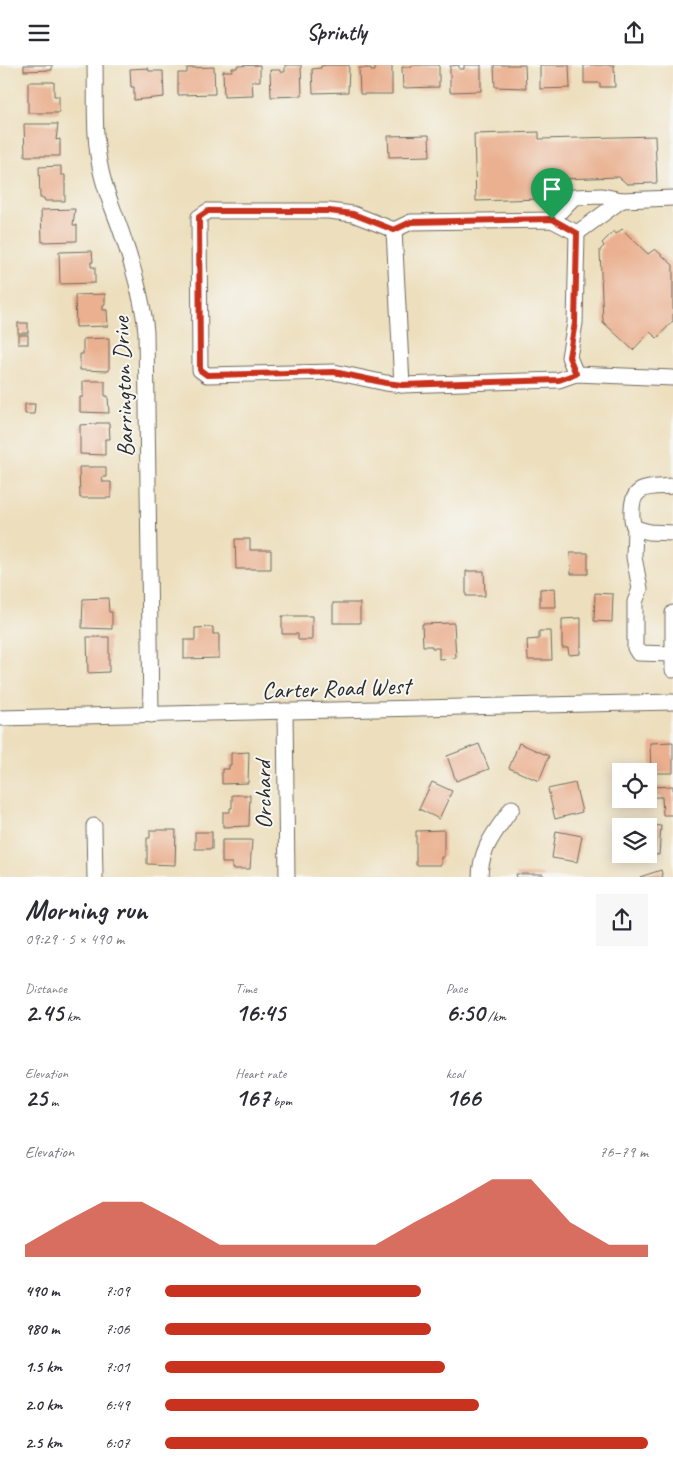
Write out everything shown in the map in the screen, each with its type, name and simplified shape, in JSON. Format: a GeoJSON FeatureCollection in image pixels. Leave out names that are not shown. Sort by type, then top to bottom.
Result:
{"type":"FeatureCollection","features":[{"type":"Feature","properties":{"kind":"street","name":"Barrington Drive"},"geometry":{"type":"LineString","coordinates":[[95,65],[96,125],[101,171],[106,193],[124,239],[143,305],[146,332],[151,715]]}},
{"type":"Feature","properties":{"kind":"street"},"geometry":{"type":"LineString","coordinates":[[552,219],[574,197],[602,196],[622,200],[673,198]]}},
{"type":"Feature","properties":{"kind":"street"},"geometry":{"type":"LineString","coordinates":[[577,233],[622,200]]}},
{"type":"Feature","properties":{"kind":"street"},"geometry":{"type":"LineString","coordinates":[[577,233],[552,219],[411,222],[394,230],[353,214],[329,211],[208,211],[199,217],[200,370],[207,375],[334,372],[402,385],[559,380],[576,374],[673,377]]}},
{"type":"Feature","properties":{"kind":"street"},"geometry":{"type":"LineString","coordinates":[[394,230],[402,385]]}},
{"type":"Feature","properties":{"kind":"street"},"geometry":{"type":"LineString","coordinates":[[576,374],[569,357],[575,323],[577,233]]}},
{"type":"Feature","properties":{"kind":"street"},"geometry":{"type":"LineString","coordinates":[[672,654],[638,653],[635,649],[635,602],[640,589],[634,557],[635,528],[632,523],[634,496],[645,488],[673,486]]}},
{"type":"Feature","properties":{"kind":"street"},"geometry":{"type":"LineString","coordinates":[[635,528],[673,533]]}},
{"type":"Feature","properties":{"kind":"street"},"geometry":{"type":"LineString","coordinates":[[673,613],[673,670]]}},
{"type":"Feature","properties":{"kind":"street","name":"Carter Road West"},"geometry":{"type":"LineString","coordinates":[[0,719],[673,702]]}},
{"type":"Feature","properties":{"kind":"street","name":"Orchard"},"geometry":{"type":"LineString","coordinates":[[285,711],[287,877]]}},
{"type":"Feature","properties":{"kind":"street"},"geometry":{"type":"LineString","coordinates":[[480,877],[480,865],[484,850],[512,808]]}},
{"type":"Feature","properties":{"kind":"street"},"geometry":{"type":"LineString","coordinates":[[94,826],[95,877]]}},
{"type":"Feature","properties":{"kind":"building"},"geometry":{"type":"Polygon","coordinates":[[[24,65],[52,65],[52,70],[24,71],[24,65]]]}},
{"type":"Feature","properties":{"kind":"building"},"geometry":{"type":"Polygon","coordinates":[[[260,65],[260,81],[252,81],[253,96],[224,97],[223,71],[232,71],[232,68],[237,68],[237,66],[260,65]]]}},
{"type":"Feature","properties":{"kind":"building"},"geometry":{"type":"Polygon","coordinates":[[[285,65],[301,65],[302,96],[271,97],[270,70],[285,72],[285,65]]]}},
{"type":"Feature","properties":{"kind":"building"},"geometry":{"type":"Polygon","coordinates":[[[349,65],[348,92],[313,93],[312,69],[321,68],[321,66],[349,65]]]}},
{"type":"Feature","properties":{"kind":"building"},"geometry":{"type":"Polygon","coordinates":[[[375,65],[392,65],[392,94],[360,94],[359,68],[371,68],[371,71],[375,71],[375,65]]]}},
{"type":"Feature","properties":{"kind":"building"},"geometry":{"type":"Polygon","coordinates":[[[412,65],[439,65],[439,87],[403,88],[402,67],[412,67],[412,65]]]}},
{"type":"Feature","properties":{"kind":"building"},"geometry":{"type":"Polygon","coordinates":[[[459,65],[459,69],[464,69],[464,65],[481,65],[481,91],[450,92],[450,66],[459,65]]]}},
{"type":"Feature","properties":{"kind":"building"},"geometry":{"type":"Polygon","coordinates":[[[494,65],[525,65],[526,88],[495,87],[494,65]]]}},
{"type":"Feature","properties":{"kind":"building"},"geometry":{"type":"Polygon","coordinates":[[[540,65],[569,65],[570,88],[540,89],[540,65]]]}},
{"type":"Feature","properties":{"kind":"building"},"geometry":{"type":"Polygon","coordinates":[[[584,65],[614,65],[615,87],[600,87],[600,83],[584,83],[584,65]]]}},
{"type":"Feature","properties":{"kind":"building"},"geometry":{"type":"Polygon","coordinates":[[[214,67],[215,94],[178,95],[178,73],[187,73],[187,68],[214,67]]]}},
{"type":"Feature","properties":{"kind":"building"},"geometry":{"type":"Polygon","coordinates":[[[148,68],[149,71],[163,71],[164,97],[134,100],[134,87],[131,87],[130,69],[148,68]]]}},
{"type":"Feature","properties":{"kind":"building"},"geometry":{"type":"Polygon","coordinates":[[[28,82],[54,82],[54,96],[59,96],[59,113],[28,113],[28,82]]]}},
{"type":"Feature","properties":{"kind":"building"},"geometry":{"type":"Polygon","coordinates":[[[24,124],[58,124],[56,140],[60,139],[60,156],[25,156],[24,124]]]}},
{"type":"Feature","properties":{"kind":"building"},"geometry":{"type":"Polygon","coordinates":[[[539,132],[539,139],[655,136],[657,183],[627,184],[619,177],[563,179],[563,183],[556,190],[548,190],[540,199],[476,201],[474,134],[539,132]]]}},
{"type":"Feature","properties":{"kind":"building"},"geometry":{"type":"Polygon","coordinates":[[[429,135],[430,156],[389,157],[388,136],[429,135]]]}},
{"type":"Feature","properties":{"kind":"building"},"geometry":{"type":"Polygon","coordinates":[[[61,166],[61,175],[65,175],[65,201],[45,201],[44,198],[40,198],[39,167],[61,166]]]}},
{"type":"Feature","properties":{"kind":"building"},"geometry":{"type":"Polygon","coordinates":[[[75,209],[73,225],[77,225],[77,241],[42,242],[41,210],[75,209]]]}},
{"type":"Feature","properties":{"kind":"building"},"geometry":{"type":"Polygon","coordinates":[[[622,229],[648,254],[655,249],[673,265],[673,321],[657,338],[650,332],[633,350],[603,322],[600,250],[604,246],[602,243],[614,231],[616,234],[622,229]]]}},
{"type":"Feature","properties":{"kind":"building"},"geometry":{"type":"Polygon","coordinates":[[[92,251],[93,262],[91,262],[91,267],[95,267],[95,283],[60,284],[59,252],[92,251]]]}},
{"type":"Feature","properties":{"kind":"building"},"geometry":{"type":"Polygon","coordinates":[[[105,294],[103,310],[107,310],[108,326],[76,327],[75,295],[105,294]]]}},
{"type":"Feature","properties":{"kind":"building"},"geometry":{"type":"Polygon","coordinates":[[[18,323],[28,323],[28,333],[18,333],[18,323]]]}},
{"type":"Feature","properties":{"kind":"building"},"geometry":{"type":"Polygon","coordinates":[[[18,335],[28,335],[28,344],[18,344],[18,335]]]}},
{"type":"Feature","properties":{"kind":"building"},"geometry":{"type":"Polygon","coordinates":[[[109,338],[109,371],[80,370],[80,354],[83,354],[83,339],[109,338]]]}},
{"type":"Feature","properties":{"kind":"building"},"geometry":{"type":"Polygon","coordinates":[[[83,381],[105,381],[105,396],[108,396],[109,413],[80,412],[80,397],[83,397],[83,381]]]}},
{"type":"Feature","properties":{"kind":"building"},"geometry":{"type":"Polygon","coordinates":[[[25,404],[35,404],[34,414],[25,414],[25,404]]]}},
{"type":"Feature","properties":{"kind":"building"},"geometry":{"type":"Polygon","coordinates":[[[109,423],[110,439],[105,439],[105,455],[80,454],[80,425],[109,423]]]}},
{"type":"Feature","properties":{"kind":"building"},"geometry":{"type":"Polygon","coordinates":[[[79,467],[106,467],[106,477],[102,477],[103,482],[111,482],[111,498],[80,498],[79,467]]]}},
{"type":"Feature","properties":{"kind":"building"},"geometry":{"type":"Polygon","coordinates":[[[235,539],[250,539],[250,550],[271,550],[271,569],[236,569],[235,539]]]}},
{"type":"Feature","properties":{"kind":"building"},"geometry":{"type":"Polygon","coordinates":[[[570,553],[588,553],[588,574],[571,574],[570,553]]]}},
{"type":"Feature","properties":{"kind":"building"},"geometry":{"type":"Polygon","coordinates":[[[466,571],[484,571],[485,596],[466,596],[466,571]]]}},
{"type":"Feature","properties":{"kind":"building"},"geometry":{"type":"Polygon","coordinates":[[[555,588],[556,607],[540,607],[540,589],[555,588]]]}},
{"type":"Feature","properties":{"kind":"building"},"geometry":{"type":"Polygon","coordinates":[[[595,593],[613,594],[612,622],[594,621],[595,593]]]}},
{"type":"Feature","properties":{"kind":"building"},"geometry":{"type":"Polygon","coordinates":[[[108,598],[109,612],[112,612],[112,629],[82,628],[83,599],[108,598]]]}},
{"type":"Feature","properties":{"kind":"building"},"geometry":{"type":"Polygon","coordinates":[[[333,603],[360,603],[360,623],[333,623],[333,603]]]}},
{"type":"Feature","properties":{"kind":"building"},"geometry":{"type":"Polygon","coordinates":[[[282,616],[312,616],[312,640],[298,640],[298,634],[282,634],[282,616]]]}},
{"type":"Feature","properties":{"kind":"building"},"geometry":{"type":"Polygon","coordinates":[[[581,618],[580,654],[569,655],[568,648],[562,648],[562,619],[581,618]]]}},
{"type":"Feature","properties":{"kind":"building"},"geometry":{"type":"Polygon","coordinates":[[[454,623],[456,658],[439,659],[439,648],[423,646],[422,624],[454,623]]]}},
{"type":"Feature","properties":{"kind":"building"},"geometry":{"type":"Polygon","coordinates":[[[213,627],[213,634],[219,634],[219,658],[184,659],[184,640],[195,640],[195,628],[213,627]]]}},
{"type":"Feature","properties":{"kind":"building"},"geometry":{"type":"Polygon","coordinates":[[[539,631],[551,631],[552,660],[528,660],[527,640],[539,639],[539,631]]]}},
{"type":"Feature","properties":{"kind":"building"},"geometry":{"type":"Polygon","coordinates":[[[87,637],[109,637],[109,672],[88,673],[87,637]]]}},
{"type":"Feature","properties":{"kind":"building"},"geometry":{"type":"Polygon","coordinates":[[[673,742],[673,773],[657,773],[657,763],[651,763],[650,743],[673,742]]]}},
{"type":"Feature","properties":{"kind":"building"},"geometry":{"type":"Polygon","coordinates":[[[519,743],[549,756],[539,781],[509,768],[519,743]]]}},
{"type":"Feature","properties":{"kind":"building"},"geometry":{"type":"Polygon","coordinates":[[[479,744],[489,769],[456,781],[447,756],[479,744]]]}},
{"type":"Feature","properties":{"kind":"building"},"geometry":{"type":"Polygon","coordinates":[[[249,752],[248,783],[222,784],[222,769],[229,769],[231,753],[249,752]]]}},
{"type":"Feature","properties":{"kind":"building"},"geometry":{"type":"Polygon","coordinates":[[[432,782],[452,791],[439,819],[419,809],[432,782]]]}},
{"type":"Feature","properties":{"kind":"building"},"geometry":{"type":"Polygon","coordinates":[[[575,783],[582,812],[555,819],[548,789],[575,783]]]}},
{"type":"Feature","properties":{"kind":"building"},"geometry":{"type":"Polygon","coordinates":[[[673,786],[673,815],[663,815],[662,797],[657,797],[657,787],[673,786]]]}},
{"type":"Feature","properties":{"kind":"building"},"geometry":{"type":"Polygon","coordinates":[[[232,795],[250,795],[249,826],[223,827],[223,812],[230,812],[230,808],[232,808],[232,795]]]}},
{"type":"Feature","properties":{"kind":"building"},"geometry":{"type":"Polygon","coordinates":[[[657,826],[661,826],[659,855],[657,855],[657,826]]]}},
{"type":"Feature","properties":{"kind":"building"},"geometry":{"type":"Polygon","coordinates":[[[150,830],[176,830],[175,865],[147,864],[147,838],[150,838],[150,830]]]}},
{"type":"Feature","properties":{"kind":"building"},"geometry":{"type":"Polygon","coordinates":[[[444,830],[444,857],[441,857],[441,865],[416,865],[416,831],[444,830]]]}},
{"type":"Feature","properties":{"kind":"building"},"geometry":{"type":"Polygon","coordinates":[[[556,831],[582,836],[577,862],[552,858],[556,831]]]}},
{"type":"Feature","properties":{"kind":"building"},"geometry":{"type":"Polygon","coordinates":[[[195,832],[212,832],[212,849],[195,849],[195,832]]]}},
{"type":"Feature","properties":{"kind":"building"},"geometry":{"type":"Polygon","coordinates":[[[222,840],[252,840],[250,869],[232,869],[232,863],[222,863],[222,840]]]}},
{"type":"Feature","properties":{"kind":"building"},"geometry":{"type":"Polygon","coordinates":[[[661,870],[663,877],[640,877],[661,870]]]}},
{"type":"Feature","properties":{"kind":"building"},"geometry":{"type":"Polygon","coordinates":[[[516,874],[543,874],[543,877],[517,877],[516,874]]]}},
{"type":"Feature","properties":{"kind":"route"},"geometry":{"type":"LineString","coordinates":[[208,211],[329,211],[353,214],[394,230],[411,222],[552,219],[577,233],[575,323],[569,357],[576,374],[559,380],[402,385],[334,372],[207,375],[200,370],[199,217],[208,211]]}}]}
